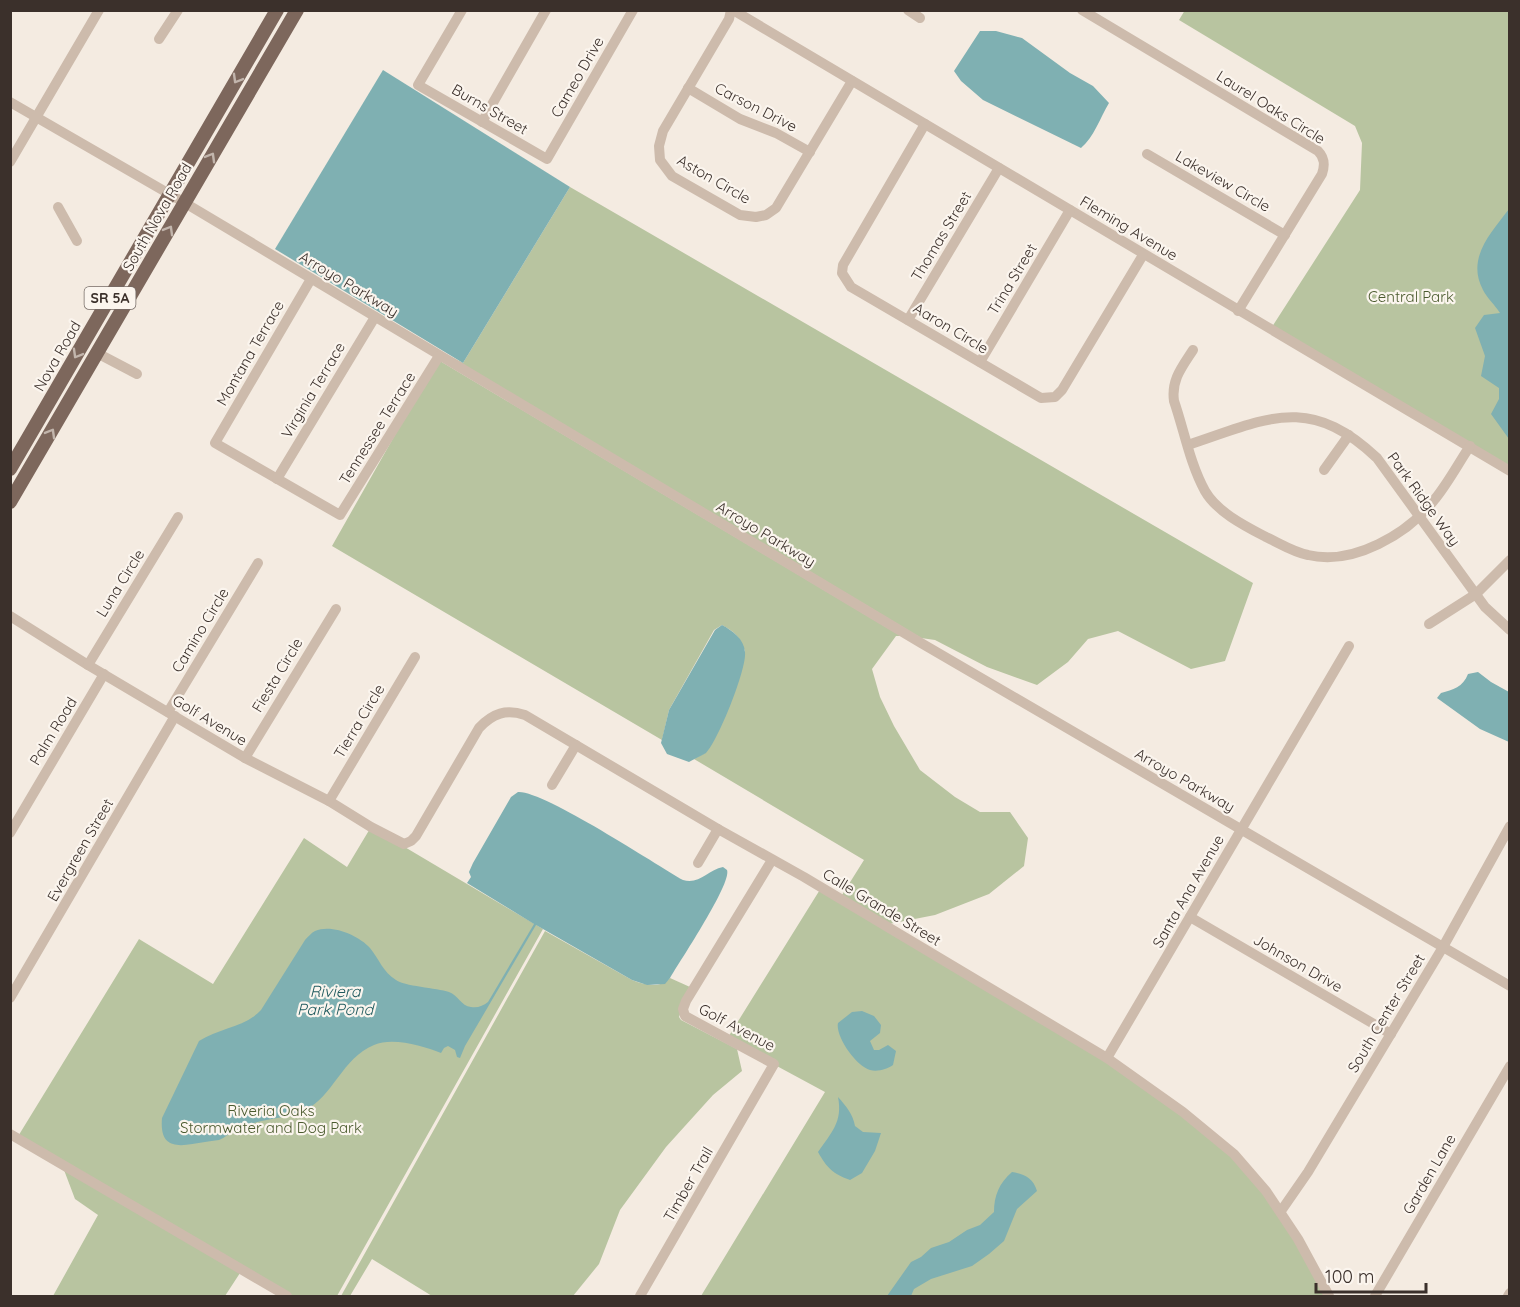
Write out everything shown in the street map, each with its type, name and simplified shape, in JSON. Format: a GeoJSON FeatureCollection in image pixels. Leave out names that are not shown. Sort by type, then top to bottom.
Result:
{"type":"FeatureCollection","features":[{"type":"Feature","properties":{"kind":"main road","name":"Nova Road"},"geometry":{"type":"LineString","coordinates":[[10,468],[277,10]]}},
{"type":"Feature","properties":{"kind":"main road","name":"South Nova Road"},"geometry":{"type":"LineString","coordinates":[[10,502],[297,10]]}},
{"type":"Feature","properties":{"kind":"main road"},"geometry":{"type":"LineString","coordinates":[[255,49],[258,60],[258,77]]}},
{"type":"Feature","properties":{"kind":"main road"},"geometry":{"type":"LineString","coordinates":[[92,329],[96,355]]}},
{"type":"Feature","properties":{"kind":"main road"},"geometry":{"type":"LineString","coordinates":[[28,439],[27,454],[30,468]]}},
{"type":"Feature","properties":{"kind":"street"},"geometry":{"type":"LineString","coordinates":[[10,162],[99,10]]}},
{"type":"Feature","properties":{"kind":"street"},"geometry":{"type":"LineString","coordinates":[[159,39],[178,10]]}},
{"type":"Feature","properties":{"kind":"street","name":"Burns Street"},"geometry":{"type":"LineString","coordinates":[[462,10],[418,84],[547,159]]}},
{"type":"Feature","properties":{"kind":"street"},"geometry":{"type":"LineString","coordinates":[[482,122],[546,10]]}},
{"type":"Feature","properties":{"kind":"street","name":"Cameo Drive"},"geometry":{"type":"LineString","coordinates":[[547,159],[633,10]]}},
{"type":"Feature","properties":{"kind":"street","name":"Fleming Avenue"},"geometry":{"type":"LineString","coordinates":[[732,10],[1509,471]]}},
{"type":"Feature","properties":{"kind":"street","name":"Aston Circle"},"geometry":{"type":"LineString","coordinates":[[732,10],[729,19],[663,131],[659,146],[660,159],[672,176],[740,215],[756,217],[766,215],[776,208],[852,81]]}},
{"type":"Feature","properties":{"kind":"street"},"geometry":{"type":"LineString","coordinates":[[908,10],[920,18]]}},
{"type":"Feature","properties":{"kind":"street","name":"Laurel Oaks Circle"},"geometry":{"type":"LineString","coordinates":[[1082,10],[1318,151],[1322,156],[1325,165],[1322,174],[1238,310]]}},
{"type":"Feature","properties":{"kind":"street","name":"Carson Drive"},"geometry":{"type":"LineString","coordinates":[[688,88],[740,119],[776,133],[810,152]]}},
{"type":"Feature","properties":{"kind":"street","name":"Arroyo Parkway"},"geometry":{"type":"LineString","coordinates":[[10,102],[170,194],[921,643],[1509,986]]}},
{"type":"Feature","properties":{"kind":"street","name":"Aaron Circle"},"geometry":{"type":"LineString","coordinates":[[925,124],[843,265],[842,273],[851,287],[1041,398],[1055,397],[1062,390],[1143,255]]}},
{"type":"Feature","properties":{"kind":"street","name":"Lakeview Circle"},"geometry":{"type":"LineString","coordinates":[[1147,154],[1285,235]]}},
{"type":"Feature","properties":{"kind":"street","name":"Thomas Street"},"geometry":{"type":"LineString","coordinates":[[908,320],[999,168]]}},
{"type":"Feature","properties":{"kind":"street"},"geometry":{"type":"LineString","coordinates":[[58,207],[77,241]]}},
{"type":"Feature","properties":{"kind":"street","name":"Trina Street"},"geometry":{"type":"LineString","coordinates":[[980,362],[1070,210]]}},
{"type":"Feature","properties":{"kind":"street","name":"Montana Terrace"},"geometry":{"type":"LineString","coordinates":[[277,479],[215,443],[311,279]]}},
{"type":"Feature","properties":{"kind":"street","name":"Virginia Terrace"},"geometry":{"type":"LineString","coordinates":[[277,479],[375,316]]}},
{"type":"Feature","properties":{"kind":"street"},"geometry":{"type":"LineString","coordinates":[[1193,350],[1177,374],[1172,389],[1188,445],[1206,493],[1221,510],[1261,534],[1308,555],[1330,557],[1355,555],[1391,536],[1418,518],[1435,500],[1470,446]]}},
{"type":"Feature","properties":{"kind":"street"},"geometry":{"type":"LineString","coordinates":[[96,355],[137,374]]}},
{"type":"Feature","properties":{"kind":"street","name":"Tennessee Terrace"},"geometry":{"type":"LineString","coordinates":[[277,479],[340,515],[439,356]]}},
{"type":"Feature","properties":{"kind":"street","name":"Park Ridge Way"},"geometry":{"type":"LineString","coordinates":[[1188,445],[1253,423],[1283,417],[1313,418],[1349,435],[1377,458],[1418,518],[1476,594],[1498,621],[1509,630]]}},
{"type":"Feature","properties":{"kind":"street"},"geometry":{"type":"LineString","coordinates":[[1324,470],[1349,435]]}},
{"type":"Feature","properties":{"kind":"street","name":"Luna Circle"},"geometry":{"type":"LineString","coordinates":[[88,665],[178,517]]}},
{"type":"Feature","properties":{"kind":"street"},"geometry":{"type":"LineString","coordinates":[[1429,624],[1476,594],[1509,560]]}},
{"type":"Feature","properties":{"kind":"street","name":"Camino Circle"},"geometry":{"type":"LineString","coordinates":[[171,714],[258,563]]}},
{"type":"Feature","properties":{"kind":"street","name":"Fiesta Circle"},"geometry":{"type":"LineString","coordinates":[[245,758],[336,609]]}},
{"type":"Feature","properties":{"kind":"street","name":"Golf Avenue"},"geometry":{"type":"LineString","coordinates":[[10,616],[245,758],[329,801],[399,842]]}},
{"type":"Feature","properties":{"kind":"street","name":"Santa Ana Avenue"},"geometry":{"type":"LineString","coordinates":[[1107,1058],[1349,646]]}},
{"type":"Feature","properties":{"kind":"street","name":"Tierra Circle"},"geometry":{"type":"LineString","coordinates":[[329,801],[415,657]]}},
{"type":"Feature","properties":{"kind":"street","name":"Palm Road"},"geometry":{"type":"LineString","coordinates":[[10,833],[104,674]]}},
{"type":"Feature","properties":{"kind":"street","name":"Calle Grande Street"},"geometry":{"type":"LineString","coordinates":[[399,842],[404,844],[411,842],[416,836],[479,728],[489,718],[501,712],[519,713],[804,877],[1107,1058],[1183,1112],[1234,1154],[1250,1171],[1281,1211],[1329,1296]]}},
{"type":"Feature","properties":{"kind":"street","name":"Evergreen Street"},"geometry":{"type":"LineString","coordinates":[[10,998],[171,714]]}},
{"type":"Feature","properties":{"kind":"street"},"geometry":{"type":"LineString","coordinates":[[552,785],[576,745]]}},
{"type":"Feature","properties":{"kind":"street","name":"South Center Street"},"geometry":{"type":"LineString","coordinates":[[1281,1211],[1308,1172],[1443,947],[1509,826]]}},
{"type":"Feature","properties":{"kind":"street"},"geometry":{"type":"LineString","coordinates":[[698,863],[718,829]]}},
{"type":"Feature","properties":{"kind":"street","name":"Golf Avenue"},"geometry":{"type":"LineString","coordinates":[[772,860],[683,1008],[685,1016],[774,1064]]}},
{"type":"Feature","properties":{"kind":"street","name":"Johnson Drive"},"geometry":{"type":"LineString","coordinates":[[1190,917],[1390,1034]]}},
{"type":"Feature","properties":{"kind":"street","name":"Timber Trail"},"geometry":{"type":"LineString","coordinates":[[640,1296],[774,1064]]}},
{"type":"Feature","properties":{"kind":"street","name":"Garden Lane"},"geometry":{"type":"LineString","coordinates":[[1375,1296],[1509,1066]]}},
{"type":"Feature","properties":{"kind":"street"},"geometry":{"type":"LineString","coordinates":[[10,1134],[287,1296]]}},
{"type":"Feature","properties":{"kind":"green space","name":"Central Park"},"geometry":{"type":"Polygon","coordinates":[[[1185,10],[1509,11],[1509,471],[1270,330],[1360,190],[1362,143],[1355,126],[1179,20],[1185,10]]]}},
{"type":"Feature","properties":{"kind":"green space"},"geometry":{"type":"Polygon","coordinates":[[[570,187],[1253,583],[1225,661],[1191,669],[1118,631],[1088,639],[1068,662],[1037,685],[987,667],[935,640],[921,638],[442,352],[463,363],[570,187]]]}},
{"type":"Feature","properties":{"kind":"green space"},"geometry":{"type":"Polygon","coordinates":[[[440,361],[901,636],[896,636],[872,669],[880,697],[894,726],[920,770],[955,797],[980,812],[1010,812],[1028,838],[1024,866],[989,894],[935,915],[889,924],[842,895],[864,860],[694,759],[705,753],[745,651],[737,635],[731,630],[722,625],[714,630],[669,710],[662,740],[332,546],[404,419],[440,361]]]}},
{"type":"Feature","properties":{"kind":"green space","name":"Riveria Oaks Stormwater and Dog Park"},"geometry":{"type":"Polygon","coordinates":[[[371,827],[543,929],[337,1296],[287,1296],[17,1138],[139,939],[213,984],[304,838],[347,867],[371,827]]]}},
{"type":"Feature","properties":{"kind":"green space"},"geometry":{"type":"Polygon","coordinates":[[[821,888],[1107,1058],[1234,1154],[1281,1211],[1329,1296],[701,1296],[825,1092],[727,1039],[821,888]]]}},
{"type":"Feature","properties":{"kind":"green space"},"geometry":{"type":"Polygon","coordinates":[[[545,931],[632,980],[657,985],[670,978],[690,987],[679,1017],[737,1049],[742,1071],[713,1095],[666,1147],[620,1210],[599,1264],[573,1296],[432,1296],[372,1259],[350,1296],[341,1296],[545,931]]]}},
{"type":"Feature","properties":{"kind":"green space"},"geometry":{"type":"Polygon","coordinates":[[[64,1170],[240,1273],[225,1296],[53,1296],[98,1215],[75,1199],[64,1170]]]}},
{"type":"Feature","properties":{"kind":"water"},"geometry":{"type":"Polygon","coordinates":[[[980,31],[996,31],[1022,38],[1070,73],[1093,86],[1109,103],[1086,144],[1081,148],[983,100],[961,81],[954,71],[980,31]]]}},
{"type":"Feature","properties":{"kind":"water"},"geometry":{"type":"Polygon","coordinates":[[[383,70],[570,187],[463,363],[275,249],[383,70]]]}},
{"type":"Feature","properties":{"kind":"water"},"geometry":{"type":"Polygon","coordinates":[[[1509,209],[1509,439],[1491,414],[1499,399],[1499,388],[1481,376],[1485,356],[1475,328],[1484,315],[1500,313],[1483,290],[1478,278],[1477,267],[1483,246],[1509,209]]]}},
{"type":"Feature","properties":{"kind":"water"},"geometry":{"type":"Polygon","coordinates":[[[722,625],[743,643],[744,661],[731,704],[717,735],[706,753],[689,762],[667,754],[661,743],[669,710],[715,630],[722,625]]]}},
{"type":"Feature","properties":{"kind":"water"},"geometry":{"type":"Polygon","coordinates":[[[1478,672],[1509,692],[1509,742],[1480,729],[1437,698],[1441,693],[1460,685],[1468,674],[1478,672]]]}},
{"type":"Feature","properties":{"kind":"water","name":"Riviera Park Pond"},"geometry":{"type":"Polygon","coordinates":[[[518,792],[531,795],[574,815],[683,880],[699,879],[723,867],[727,870],[722,890],[714,905],[665,984],[647,985],[632,980],[536,925],[460,1058],[457,1057],[455,1050],[448,1046],[441,1053],[408,1043],[390,1042],[374,1045],[354,1059],[323,1096],[305,1110],[240,1127],[219,1140],[188,1145],[168,1142],[162,1129],[162,1118],[199,1041],[255,1016],[305,940],[315,931],[337,930],[359,939],[370,948],[388,973],[400,982],[449,992],[471,1007],[488,1002],[534,924],[467,883],[471,877],[469,872],[473,863],[511,797],[518,792]]]}},
{"type":"Feature","properties":{"kind":"water"},"geometry":{"type":"Polygon","coordinates":[[[862,1011],[874,1016],[881,1025],[880,1033],[870,1041],[874,1050],[888,1045],[896,1051],[893,1065],[888,1068],[876,1071],[864,1067],[843,1043],[838,1023],[852,1012],[862,1011]]]}},
{"type":"Feature","properties":{"kind":"water"},"geometry":{"type":"Polygon","coordinates":[[[838,1097],[851,1114],[855,1126],[863,1132],[881,1133],[875,1151],[862,1173],[850,1180],[831,1170],[818,1152],[837,1120],[838,1097]]]}},
{"type":"Feature","properties":{"kind":"water"},"geometry":{"type":"Polygon","coordinates":[[[1012,1172],[1028,1177],[1037,1191],[1017,1209],[1004,1241],[972,1266],[931,1279],[914,1289],[911,1296],[887,1296],[911,1262],[931,1248],[949,1242],[967,1230],[980,1225],[994,1212],[998,1190],[1012,1172]]]}}]}
